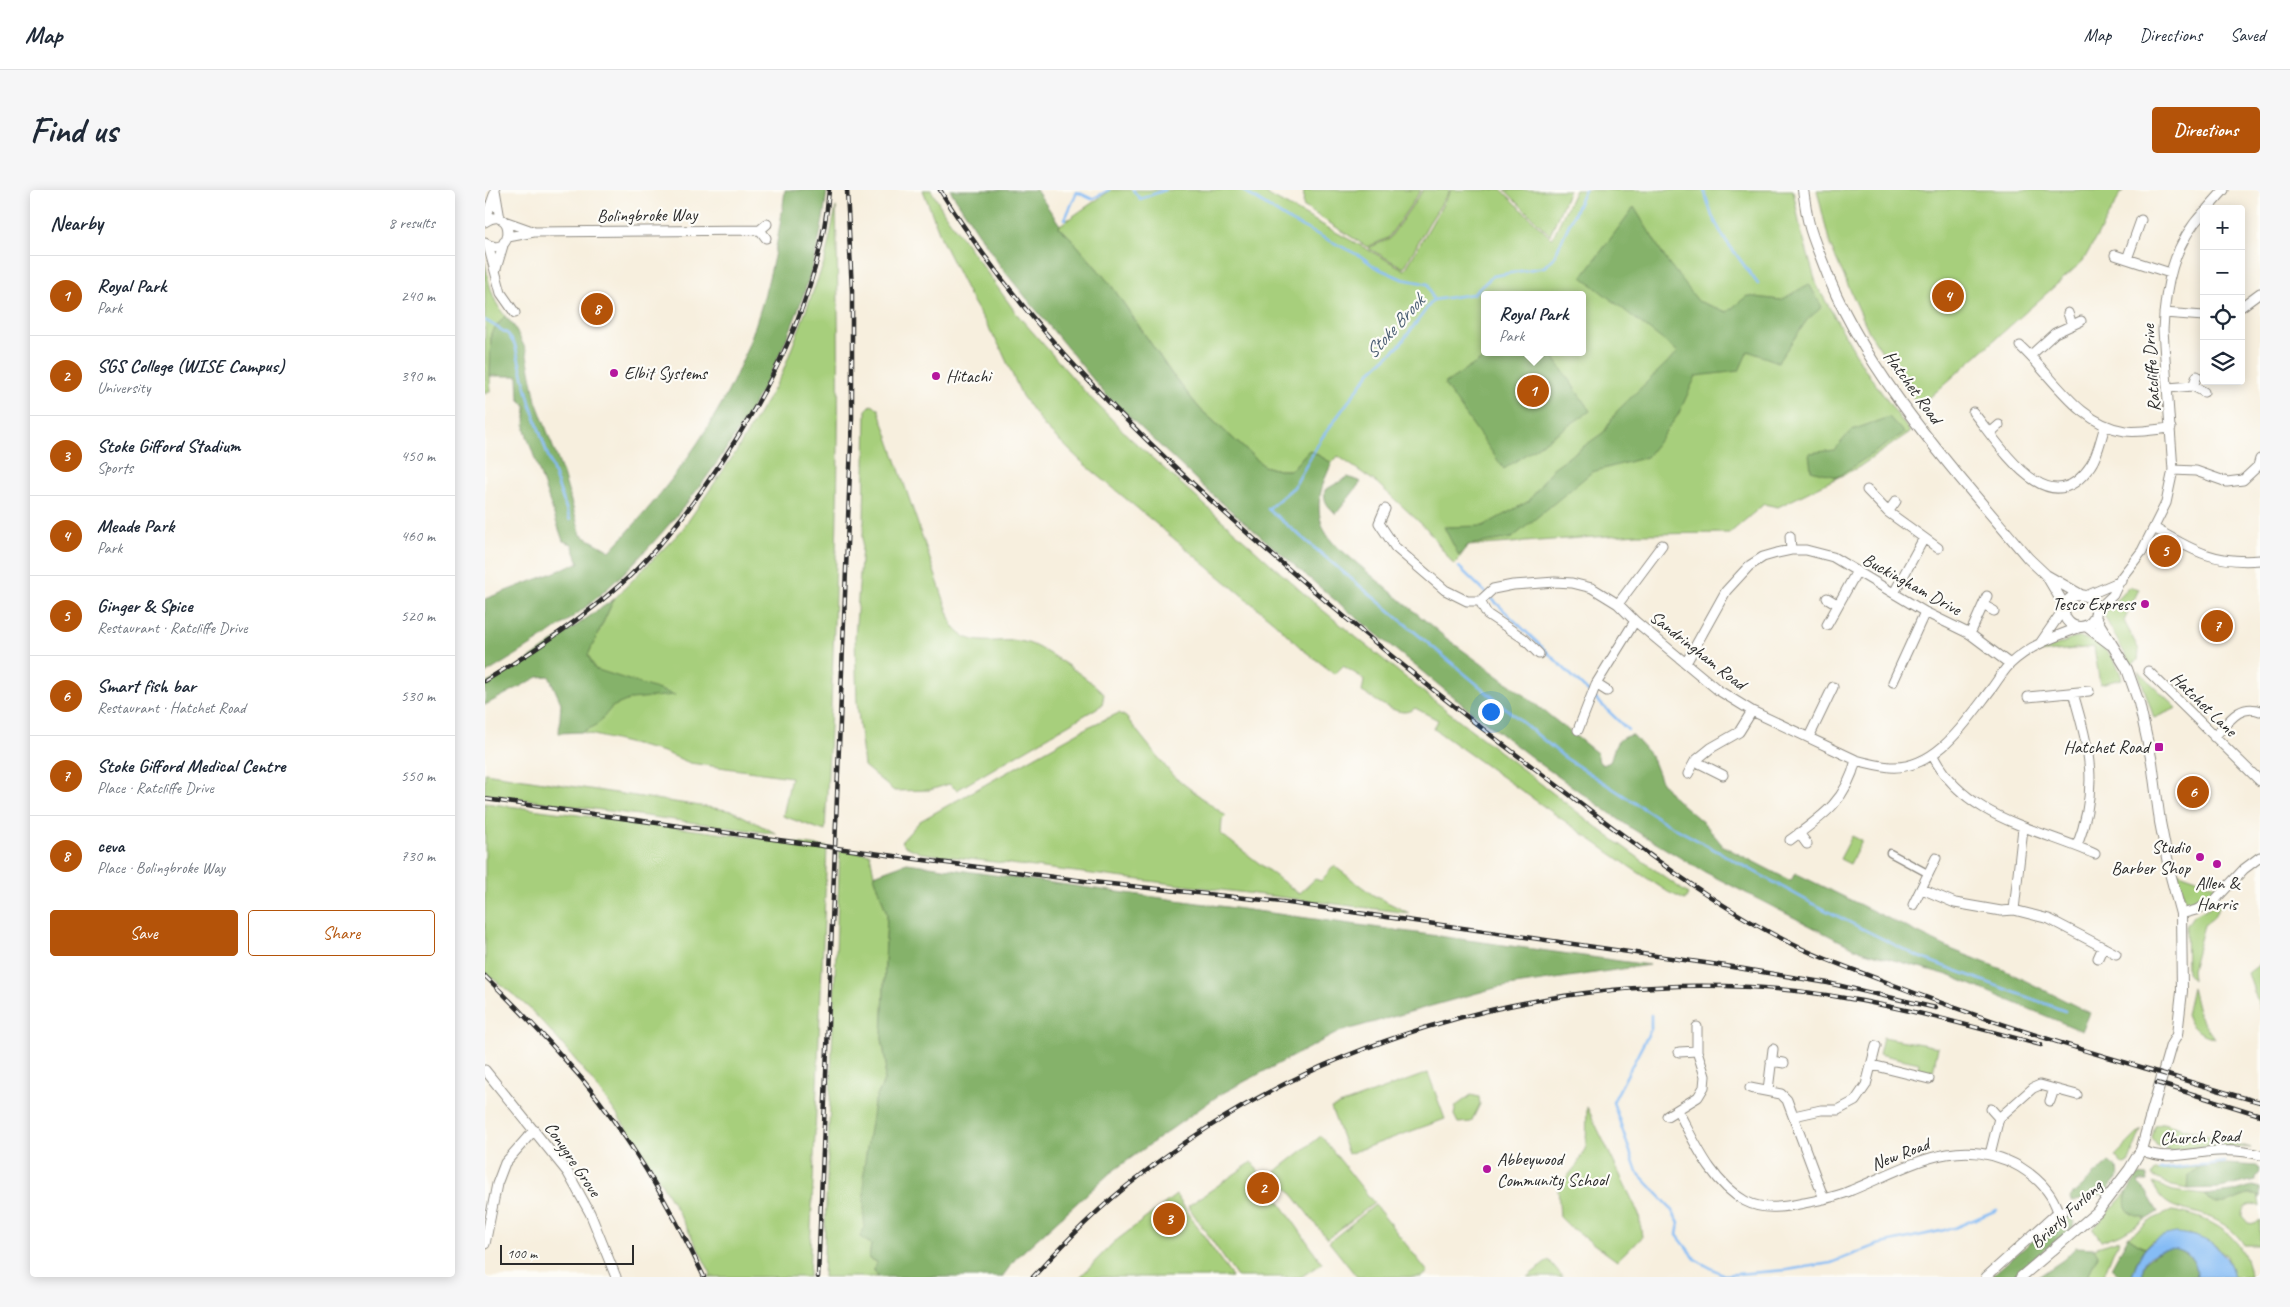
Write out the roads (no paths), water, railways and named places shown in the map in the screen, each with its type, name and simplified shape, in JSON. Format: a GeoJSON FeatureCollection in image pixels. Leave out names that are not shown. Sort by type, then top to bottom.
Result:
{"type":"FeatureCollection","features":[{"type":"Feature","properties":{"kind":"street","name":"Hatchet Road"},"geometry":{"type":"LineString","coordinates":[[1803,190],[1809,226],[1830,282],[1854,331],[1884,377],[1928,436],[2028,558],[2046,574],[2083,595]]}},
{"type":"Feature","properties":{"kind":"street"},"geometry":{"type":"LineString","coordinates":[[495,192],[502,220],[509,230],[496,269]]}},
{"type":"Feature","properties":{"kind":"street"},"geometry":{"type":"LineString","coordinates":[[485,221],[495,192]]}},
{"type":"Feature","properties":{"kind":"street"},"geometry":{"type":"LineString","coordinates":[[2210,205],[2219,192]]}},
{"type":"Feature","properties":{"kind":"street","name":"Ratcliffe Drive"},"geometry":{"type":"LineString","coordinates":[[2096,614],[2113,594],[2142,551],[2166,503],[2173,470],[2163,330],[2164,314],[2170,273],[2186,233],[2200,217]]}},
{"type":"Feature","properties":{"kind":"street"},"geometry":{"type":"LineString","coordinates":[[485,221],[494,218],[502,220]]}},
{"type":"Feature","properties":{"kind":"street","name":"Bolingbroke Way"},"geometry":{"type":"LineString","coordinates":[[502,220],[534,232]]}},
{"type":"Feature","properties":{"kind":"street"},"geometry":{"type":"LineString","coordinates":[[2127,259],[2141,220]]}},
{"type":"Feature","properties":{"kind":"street","name":"Bolingbroke Way"},"geometry":{"type":"LineString","coordinates":[[487,244],[496,246],[506,240],[534,232],[764,231]]}},
{"type":"Feature","properties":{"kind":"street"},"geometry":{"type":"LineString","coordinates":[[487,244],[496,269],[501,293],[515,312]]}},
{"type":"Feature","properties":{"kind":"street"},"geometry":{"type":"LineString","coordinates":[[2115,256],[2170,273]]}},
{"type":"Feature","properties":{"kind":"street"},"geometry":{"type":"LineString","coordinates":[[2245,304],[2260,293]]}},
{"type":"Feature","properties":{"kind":"street"},"geometry":{"type":"LineString","coordinates":[[2068,313],[2072,325]]}},
{"type":"Feature","properties":{"kind":"street"},"geometry":{"type":"LineString","coordinates":[[2164,314],[2200,316]]}},
{"type":"Feature","properties":{"kind":"street"},"geometry":{"type":"LineString","coordinates":[[2031,355],[2055,333],[2081,321]]}},
{"type":"Feature","properties":{"kind":"street"},"geometry":{"type":"LineString","coordinates":[[2021,346],[2085,415],[2105,426],[2126,431],[2171,428]]}},
{"type":"Feature","properties":{"kind":"street"},"geometry":{"type":"LineString","coordinates":[[2193,386],[2197,376]]}},
{"type":"Feature","properties":{"kind":"street"},"geometry":{"type":"LineString","coordinates":[[2168,388],[2193,386],[2204,392]]}},
{"type":"Feature","properties":{"kind":"street"},"geometry":{"type":"LineString","coordinates":[[1973,412],[2029,478],[2043,486],[2055,489],[2076,484],[2092,464],[2105,426]]}},
{"type":"Feature","properties":{"kind":"street"},"geometry":{"type":"LineString","coordinates":[[1990,433],[1999,425]]}},
{"type":"Feature","properties":{"kind":"street"},"geometry":{"type":"LineString","coordinates":[[2173,470],[2195,471],[2227,482],[2243,480],[2259,464]]}},
{"type":"Feature","properties":{"kind":"street"},"geometry":{"type":"LineString","coordinates":[[1867,490],[1888,512],[1938,548]]}},
{"type":"Feature","properties":{"kind":"street"},"geometry":{"type":"LineString","coordinates":[[1888,512],[1896,501]]}},
{"type":"Feature","properties":{"kind":"street"},"geometry":{"type":"LineString","coordinates":[[1385,509],[1375,524],[1395,547],[1445,590],[1467,601],[1480,600],[1487,614],[1523,638],[1539,654]]}},
{"type":"Feature","properties":{"kind":"street"},"geometry":{"type":"LineString","coordinates":[[2154,528],[2194,551],[2215,559],[2245,562],[2260,560]]}},
{"type":"Feature","properties":{"kind":"street"},"geometry":{"type":"LineString","coordinates":[[1790,536],[1791,550]]}},
{"type":"Feature","properties":{"kind":"street"},"geometry":{"type":"LineString","coordinates":[[1894,593],[1924,538]]}},
{"type":"Feature","properties":{"kind":"street"},"geometry":{"type":"LineString","coordinates":[[1618,604],[1663,544]]}},
{"type":"Feature","properties":{"kind":"street","name":"Buckingham Drive"},"geometry":{"type":"LineString","coordinates":[[1686,662],[1726,591],[1737,577],[1763,557],[1791,550],[1819,552],[1833,557],[1925,612],[1970,634],[2010,664]]}},
{"type":"Feature","properties":{"kind":"street"},"geometry":{"type":"LineString","coordinates":[[1827,625],[1857,571]]}},
{"type":"Feature","properties":{"kind":"street","name":"Hatchet Road"},"geometry":{"type":"LineString","coordinates":[[2046,574],[2064,608]]}},
{"type":"Feature","properties":{"kind":"street"},"geometry":{"type":"LineString","coordinates":[[2115,648],[2084,627],[2069,623],[2064,608],[2071,597],[2083,595],[2121,581]]}},
{"type":"Feature","properties":{"kind":"street","name":"Sandringham Road"},"geometry":{"type":"LineString","coordinates":[[1480,600],[1493,589],[1503,587],[1555,582],[1585,585],[1618,604],[1635,622],[1718,690],[1752,711],[1857,760],[1891,767],[1910,764],[1933,756],[1967,719],[2010,664],[2041,642],[2084,627]]}},
{"type":"Feature","properties":{"kind":"street"},"geometry":{"type":"LineString","coordinates":[[2083,595],[2093,602],[2096,614],[2127,669],[2144,724],[2160,822],[2170,873],[2181,914],[2197,910],[2214,901],[2244,869],[2260,858]]}},
{"type":"Feature","properties":{"kind":"street"},"geometry":{"type":"LineString","coordinates":[[1827,598],[1837,604]]}},
{"type":"Feature","properties":{"kind":"street"},"geometry":{"type":"LineString","coordinates":[[1970,634],[1985,601],[1994,611]]}},
{"type":"Feature","properties":{"kind":"street","name":"Sandringham Road"},"geometry":{"type":"LineString","coordinates":[[2041,642],[2064,608]]}},
{"type":"Feature","properties":{"kind":"street"},"geometry":{"type":"LineString","coordinates":[[1893,682],[1925,612]]}},
{"type":"Feature","properties":{"kind":"street"},"geometry":{"type":"LineString","coordinates":[[2084,627],[2096,614]]}},
{"type":"Feature","properties":{"kind":"street"},"geometry":{"type":"LineString","coordinates":[[1578,730],[1596,684],[1635,622]]}},
{"type":"Feature","properties":{"kind":"street","name":"Hatchet Lane"},"geometry":{"type":"LineString","coordinates":[[2148,672],[2260,781]]}},
{"type":"Feature","properties":{"kind":"street"},"geometry":{"type":"LineString","coordinates":[[1596,684],[1607,691]]}},
{"type":"Feature","properties":{"kind":"street"},"geometry":{"type":"LineString","coordinates":[[1809,737],[1833,687]]}},
{"type":"Feature","properties":{"kind":"street"},"geometry":{"type":"LineString","coordinates":[[2028,697],[2089,691]]}},
{"type":"Feature","properties":{"kind":"street"},"geometry":{"type":"LineString","coordinates":[[2073,693],[2086,735],[2091,769],[2087,816],[2077,846]]}},
{"type":"Feature","properties":{"kind":"street"},"geometry":{"type":"LineString","coordinates":[[2214,737],[2240,710],[2251,707],[2260,711]]}},
{"type":"Feature","properties":{"kind":"street"},"geometry":{"type":"LineString","coordinates":[[1688,774],[1695,761],[1711,748],[1739,732],[1752,711]]}},
{"type":"Feature","properties":{"kind":"street"},"geometry":{"type":"LineString","coordinates":[[1933,756],[1943,774],[1966,796],[1994,814],[2023,828],[2095,854]]}},
{"type":"Feature","properties":{"kind":"street"},"geometry":{"type":"LineString","coordinates":[[1790,840],[1822,816],[1843,794],[1857,760]]}},
{"type":"Feature","properties":{"kind":"street"},"geometry":{"type":"LineString","coordinates":[[1695,761],[1723,775]]}},
{"type":"Feature","properties":{"kind":"street"},"geometry":{"type":"LineString","coordinates":[[2014,910],[2023,828]]}},
{"type":"Feature","properties":{"kind":"street"},"geometry":{"type":"LineString","coordinates":[[1799,833],[1807,844]]}},
{"type":"Feature","properties":{"kind":"street"},"geometry":{"type":"LineString","coordinates":[[1890,853],[1929,874]]}},
{"type":"Feature","properties":{"kind":"street"},"geometry":{"type":"LineString","coordinates":[[1913,905],[1936,858]]}},
{"type":"Feature","properties":{"kind":"street"},"geometry":{"type":"LineString","coordinates":[[1922,888],[1955,903],[2001,911],[2014,910],[2049,919],[2116,954]]}},
{"type":"Feature","properties":{"kind":"street","name":"Brierly Furlong"},"geometry":{"type":"LineString","coordinates":[[2021,1277],[2097,1212],[2120,1183],[2141,1150],[2171,1045],[2177,1035],[2182,991],[2181,914]]}},
{"type":"Feature","properties":{"kind":"street"},"geometry":{"type":"LineString","coordinates":[[2098,958],[2103,947]]}},
{"type":"Feature","properties":{"kind":"street"},"geometry":{"type":"LineString","coordinates":[[1667,1116],[1698,1097],[1704,1087],[1705,1076],[1697,1051],[1697,1027]]}},
{"type":"Feature","properties":{"kind":"street"},"geometry":{"type":"LineString","coordinates":[[1794,1116],[1821,1110],[1838,1110],[1855,1101],[1866,1085],[1876,1046]]}},
{"type":"Feature","properties":{"kind":"street"},"geometry":{"type":"LineString","coordinates":[[1768,1090],[1773,1049]]}},
{"type":"Feature","properties":{"kind":"street"},"geometry":{"type":"LineString","coordinates":[[1679,1052],[1697,1051]]}},
{"type":"Feature","properties":{"kind":"street"},"geometry":{"type":"LineString","coordinates":[[1771,1061],[1784,1063]]}},
{"type":"Feature","properties":{"kind":"street"},"geometry":{"type":"LineString","coordinates":[[1872,1065],[1923,1080]]}},
{"type":"Feature","properties":{"kind":"street","name":"Conygre Grove"},"geometry":{"type":"LineString","coordinates":[[485,1070],[568,1173],[590,1213],[616,1277]]}},
{"type":"Feature","properties":{"kind":"street"},"geometry":{"type":"LineString","coordinates":[[1990,1154],[1999,1118],[2033,1088],[2040,1085],[2077,1095]]}},
{"type":"Feature","properties":{"kind":"street"},"geometry":{"type":"LineString","coordinates":[[1750,1088],[1781,1094],[1787,1100],[1824,1199]]}},
{"type":"Feature","properties":{"kind":"street"},"geometry":{"type":"LineString","coordinates":[[2050,1101],[2054,1089]]}},
{"type":"Feature","properties":{"kind":"street"},"geometry":{"type":"LineString","coordinates":[[1991,1109],[1999,1118]]}},
{"type":"Feature","properties":{"kind":"street","name":"New Road"},"geometry":{"type":"LineString","coordinates":[[1678,1111],[1700,1153],[1721,1182],[1745,1201],[1765,1207],[1786,1207],[1824,1199],[1845,1193],[1904,1167],[1935,1157],[1959,1153],[1990,1154],[2021,1168],[2041,1183],[2051,1194],[2061,1211],[1986,1277]]}},
{"type":"Feature","properties":{"kind":"street"},"geometry":{"type":"LineString","coordinates":[[485,1244],[497,1184],[505,1163],[534,1130]]}},
{"type":"Feature","properties":{"kind":"street","name":"Church Road"},"geometry":{"type":"LineString","coordinates":[[2141,1150],[2151,1155],[2164,1157],[2218,1151],[2249,1152],[2260,1155]]}},
{"type":"Feature","properties":{"kind":"water"},"geometry":{"type":"Polygon","coordinates":[[[2176,1233],[2196,1237],[2213,1245],[2226,1258],[2234,1277],[2197,1277],[2195,1264],[2188,1255],[2179,1250],[2168,1249],[2149,1257],[2144,1266],[2143,1277],[2132,1277],[2142,1253],[2152,1242],[2176,1233]]]}},
{"type":"Feature","properties":{"kind":"waterway"},"geometry":{"type":"LineString","coordinates":[[1065,219],[1077,192],[1092,199],[1109,190]]}},
{"type":"Feature","properties":{"kind":"waterway"},"geometry":{"type":"LineString","coordinates":[[1133,190],[1140,199],[1165,190]]}},
{"type":"Feature","properties":{"kind":"waterway","name":"Stoke Brook"},"geometry":{"type":"LineString","coordinates":[[1242,190],[1287,219],[1362,257],[1375,267],[1402,279],[1428,284],[1433,300]]}},
{"type":"Feature","properties":{"kind":"waterway","name":"Stoke Brook"},"geometry":{"type":"LineString","coordinates":[[1585,190],[1554,257],[1544,267],[1493,276],[1473,294],[1433,300],[1399,346],[1370,372],[1321,439],[1294,487],[1268,509],[1564,757],[1666,823],[1815,905],[1919,957],[2065,1011]]}},
{"type":"Feature","properties":{"kind":"waterway"},"geometry":{"type":"LineString","coordinates":[[1704,190],[1712,216],[1724,238],[1758,284]]}},
{"type":"Feature","properties":{"kind":"waterway"},"geometry":{"type":"LineString","coordinates":[[485,320],[508,334],[515,345],[530,403],[570,520]]}},
{"type":"Feature","properties":{"kind":"waterway"},"geometry":{"type":"LineString","coordinates":[[1459,567],[1628,730]]}},
{"type":"Feature","properties":{"kind":"waterway"},"geometry":{"type":"LineString","coordinates":[[1651,1015],[1651,1029],[1613,1102],[1637,1172],[1669,1206],[1679,1223],[1677,1235],[1696,1260],[1724,1275],[1787,1270],[1831,1263],[1877,1245],[1954,1228],[1997,1210]]}},
{"type":"Feature","properties":{"kind":"waterway"},"geometry":{"type":"LineString","coordinates":[[2160,1170],[2225,1162]]}},
{"type":"Feature","properties":{"kind":"railway"},"geometry":{"type":"LineString","coordinates":[[485,681],[555,636],[621,584],[664,540],[702,490],[747,421],[786,348],[814,270],[824,231],[829,190]]}},
{"type":"Feature","properties":{"kind":"railway"},"geometry":{"type":"LineString","coordinates":[[818,1277],[852,418],[852,291],[847,190]]}},
{"type":"Feature","properties":{"kind":"railway"},"geometry":{"type":"LineString","coordinates":[[940,190],[973,240],[1045,332],[1124,418],[1166,458],[1253,538],[1391,656],[1659,862],[1757,925],[1804,950],[1841,965],[2011,1027],[2260,1102]]}},
{"type":"Feature","properties":{"kind":"railway"},"geometry":{"type":"LineString","coordinates":[[485,799],[1092,882],[1282,902],[1726,966],[1828,983],[1936,1008]]}},
{"type":"Feature","properties":{"kind":"railway"},"geometry":{"type":"LineString","coordinates":[[485,976],[547,1039],[582,1079],[617,1125],[664,1199],[704,1277]]}},
{"type":"Feature","properties":{"kind":"railway"},"geometry":{"type":"LineString","coordinates":[[1033,1277],[1112,1198],[1207,1128],[1278,1088],[1352,1054],[1429,1027],[1507,1006],[1588,993],[1669,986],[1750,987],[1824,995],[1897,1008],[2041,1045]]}},
{"type":"Feature","properties":{"kind":"railway"},"geometry":{"type":"LineString","coordinates":[[2157,1083],[2260,1115]]}},
{"type":"Feature","properties":{"kind":"place","name":"Meade Park"},"geometry":{"type":"Point","coordinates":[1948,296]}},
{"type":"Feature","properties":{"kind":"place","name":"ceva"},"geometry":{"type":"Point","coordinates":[597,309]}},
{"type":"Feature","properties":{"kind":"place","name":"Elbit Systems"},"geometry":{"type":"Point","coordinates":[614,373]}},
{"type":"Feature","properties":{"kind":"place","name":"Hitachi"},"geometry":{"type":"Point","coordinates":[936,376]}},
{"type":"Feature","properties":{"kind":"place","name":"Royal Park"},"geometry":{"type":"Point","coordinates":[1533,391]}},
{"type":"Feature","properties":{"kind":"place","name":"Ginger & Spice"},"geometry":{"type":"Point","coordinates":[2165,551]}},
{"type":"Feature","properties":{"kind":"place","name":"Tesco Express"},"geometry":{"type":"Point","coordinates":[2145,604]}},
{"type":"Feature","properties":{"kind":"place","name":"Stoke Gifford Medical Centre"},"geometry":{"type":"Point","coordinates":[2217,626]}},
{"type":"Feature","properties":{"kind":"place","name":"Hatchet Road"},"geometry":{"type":"Point","coordinates":[2159,747]}},
{"type":"Feature","properties":{"kind":"place","name":"Smart fish bar"},"geometry":{"type":"Point","coordinates":[2193,792]}},
{"type":"Feature","properties":{"kind":"place","name":"Studio Barber Shop"},"geometry":{"type":"Point","coordinates":[2200,857]}},
{"type":"Feature","properties":{"kind":"place","name":"Allen & Harris"},"geometry":{"type":"Point","coordinates":[2217,864]}},
{"type":"Feature","properties":{"kind":"place","name":"Abbeywood Community School"},"geometry":{"type":"Point","coordinates":[1487,1169]}},
{"type":"Feature","properties":{"kind":"place","name":"SGS College (WISE Campus)"},"geometry":{"type":"Point","coordinates":[1263,1188]}},
{"type":"Feature","properties":{"kind":"place","name":"Stoke Gifford Stadium"},"geometry":{"type":"Point","coordinates":[1169,1219]}}]}
